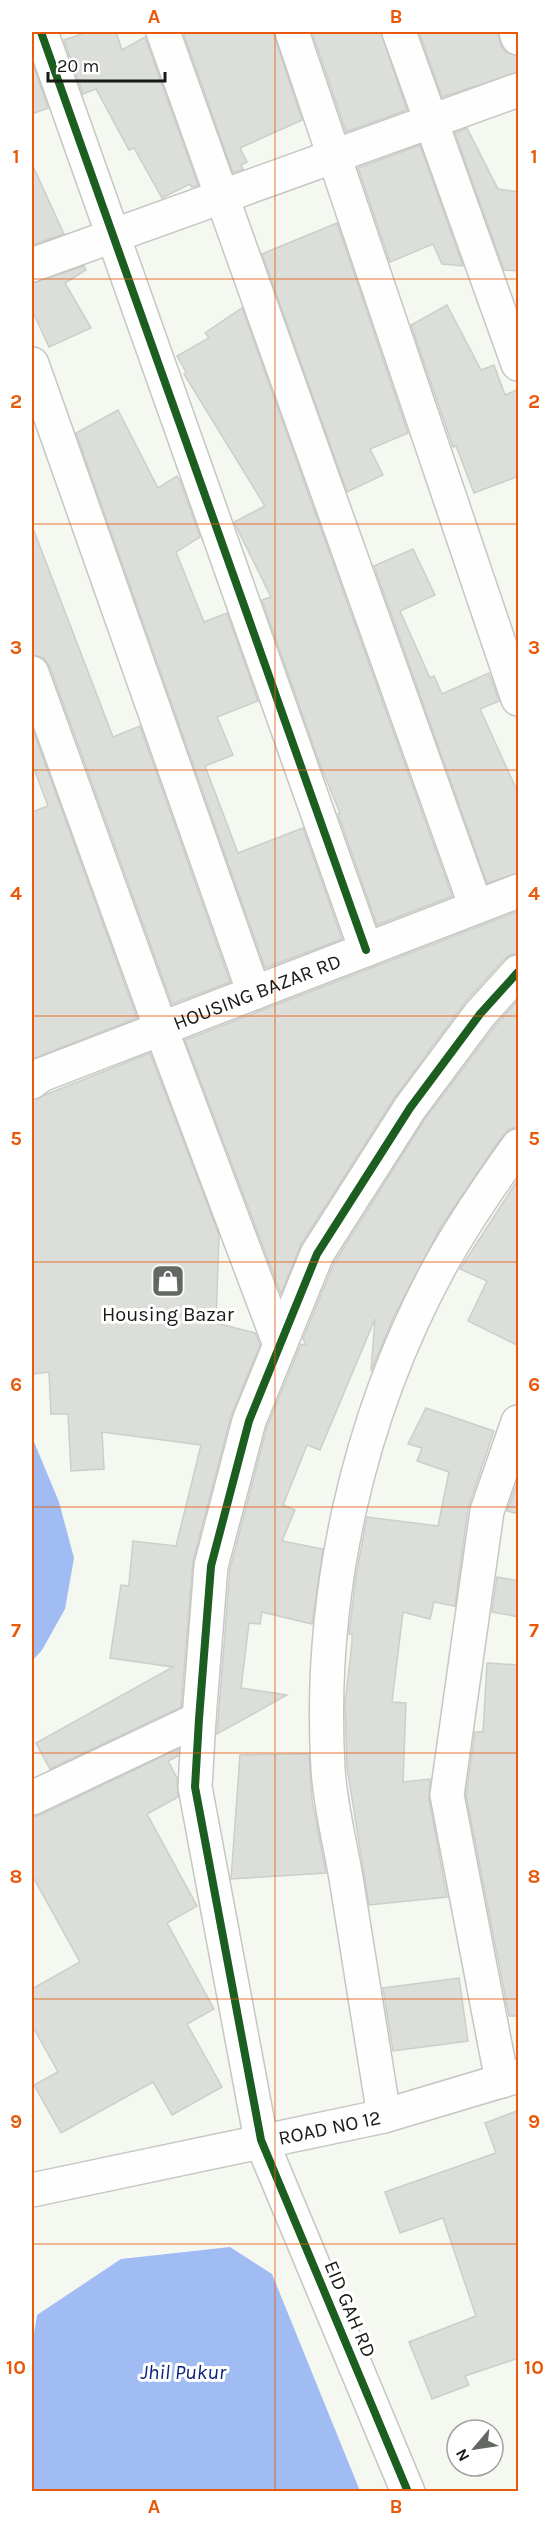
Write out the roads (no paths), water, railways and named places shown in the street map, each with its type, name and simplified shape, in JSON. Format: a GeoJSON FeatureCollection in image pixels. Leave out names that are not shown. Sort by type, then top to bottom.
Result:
{"type":"FeatureCollection","features":[{"type":"Feature","properties":{"kind":"street"},"geometry":{"type":"LineString","coordinates":[[41,32],[366,950]]}},
{"type":"Feature","properties":{"kind":"street"},"geometry":{"type":"LineString","coordinates":[[163,32],[476,907]]}},
{"type":"Feature","properties":{"kind":"street"},"geometry":{"type":"LineString","coordinates":[[292,32],[519,699]]}},
{"type":"Feature","properties":{"kind":"street"},"geometry":{"type":"LineString","coordinates":[[399,32],[519,364]]}},
{"type":"Feature","properties":{"kind":"street"},"geometry":{"type":"LineString","coordinates":[[516,32],[519,38]]}},
{"type":"Feature","properties":{"kind":"street"},"geometry":{"type":"LineString","coordinates":[[32,265],[519,90]]}},
{"type":"Feature","properties":{"kind":"street"},"geometry":{"type":"LineString","coordinates":[[32,364],[254,993]]}},
{"type":"Feature","properties":{"kind":"street"},"geometry":{"type":"LineString","coordinates":[[32,674],[160,1029],[280,1345]]}},
{"type":"Feature","properties":{"kind":"street","name":"HOUSING BAZAR RD"},"geometry":{"type":"LineString","coordinates":[[35,1068],[160,1029],[519,891]]}},
{"type":"Feature","properties":{"kind":"street","name":"EID GAH RD"},"geometry":{"type":"LineString","coordinates":[[408,2492],[261,2140],[195,1787],[199,1719],[211,1566],[249,1421],[317,1254],[410,1108],[480,1014],[519,972]]}},
{"type":"Feature","properties":{"kind":"street"},"geometry":{"type":"LineString","coordinates":[[384,2116],[328,1770],[327,1683],[334,1596],[350,1510],[372,1426],[402,1344],[440,1266],[486,1191],[519,1146]]}},
{"type":"Feature","properties":{"kind":"street"},"geometry":{"type":"LineString","coordinates":[[510,2078],[447,1795],[487,1511],[519,1422]]}},
{"type":"Feature","properties":{"kind":"street"},"geometry":{"type":"LineString","coordinates":[[32,1798],[199,1719]]}},
{"type":"Feature","properties":{"kind":"street","name":"ROAD NO 12"},"geometry":{"type":"LineString","coordinates":[[32,2190],[261,2140],[384,2116],[510,2078]]}},
{"type":"Feature","properties":{"kind":"water"},"geometry":{"type":"Polygon","coordinates":[[[32,1437],[59,1502],[74,1558],[65,1609],[42,1650],[32,1661],[32,1437]]]}},
{"type":"Feature","properties":{"kind":"water","name":"Jhil Pukur"},"geometry":{"type":"Polygon","coordinates":[[[230,2247],[272,2274],[360,2491],[32,2491],[32,2345],[37,2315],[121,2259],[230,2247]]]}},
{"type":"Feature","properties":{"kind":"place","name":"Housing Bazar"},"geometry":{"type":"Point","coordinates":[168,1281]}}]}
